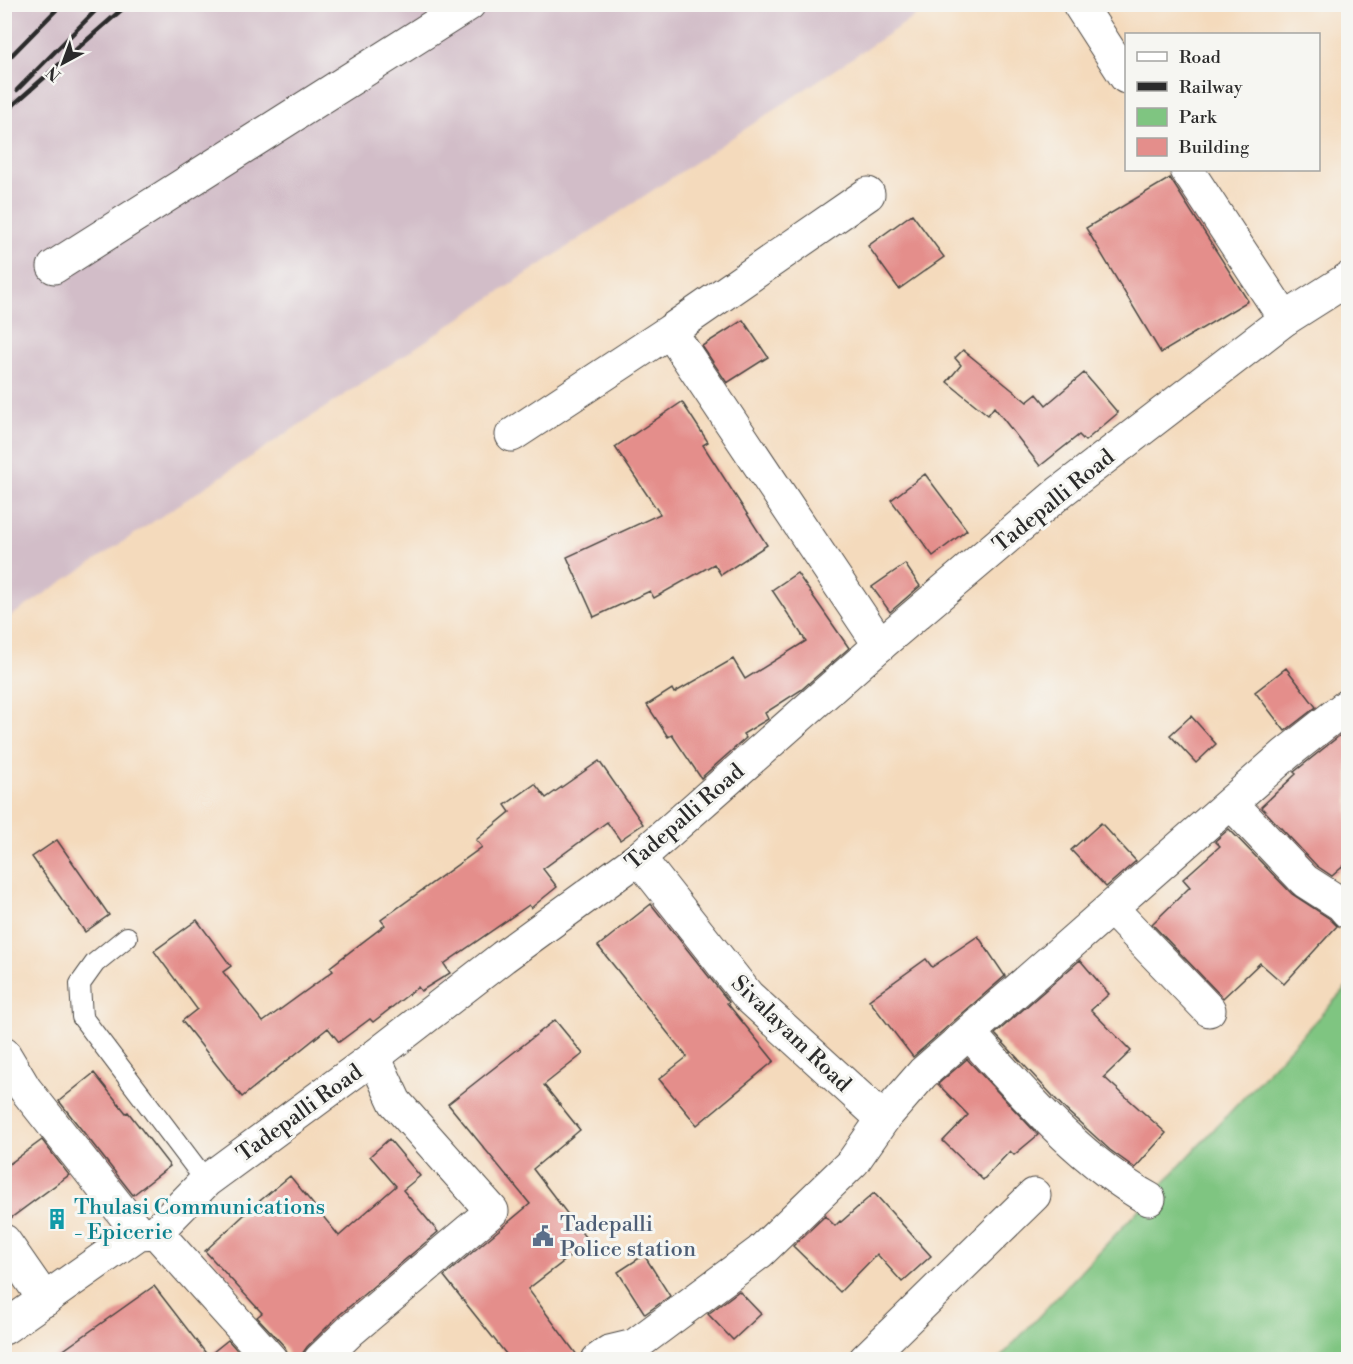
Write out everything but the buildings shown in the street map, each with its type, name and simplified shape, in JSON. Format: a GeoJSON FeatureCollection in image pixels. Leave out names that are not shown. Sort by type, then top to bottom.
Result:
{"type":"FeatureCollection","features":[{"type":"Feature","properties":{"kind":"street"},"geometry":{"type":"LineString","coordinates":[[54,267],[469,4]]}},
{"type":"Feature","properties":{"kind":"street"},"geometry":{"type":"LineString","coordinates":[[1079,4],[1125,75]]}},
{"type":"Feature","properties":{"kind":"street"},"geometry":{"type":"LineString","coordinates":[[1188,171],[1286,319]]}},
{"type":"Feature","properties":{"kind":"street"},"geometry":{"type":"LineString","coordinates":[[512,435],[670,331],[868,195]]}},
{"type":"Feature","properties":{"kind":"street","name":"Tadepalli Road"},"geometry":{"type":"LineString","coordinates":[[4,1328],[148,1232],[206,1181],[374,1058],[503,957],[639,858],[880,645],[1060,492],[1286,319],[1348,279]]}},
{"type":"Feature","properties":{"kind":"street"},"geometry":{"type":"LineString","coordinates":[[670,331],[880,645]]}},
{"type":"Feature","properties":{"kind":"street"},"geometry":{"type":"LineString","coordinates":[[598,1359],[609,1352],[639,1353],[760,1252],[853,1162],[883,1119],[923,1073],[1286,754],[1348,705]]}},
{"type":"Feature","properties":{"kind":"street"},"geometry":{"type":"LineString","coordinates":[[1230,803],[1305,881],[1341,904],[1348,912]]}},
{"type":"Feature","properties":{"kind":"street","name":"Sivalayam Road"},"geometry":{"type":"LineString","coordinates":[[639,858],[748,996],[883,1119]]}},
{"type":"Feature","properties":{"kind":"street"},"geometry":{"type":"LineString","coordinates":[[1111,908],[1209,1010]]}},
{"type":"Feature","properties":{"kind":"street"},"geometry":{"type":"LineString","coordinates":[[969,1033],[1062,1134],[1122,1184],[1149,1199]]}},
{"type":"Feature","properties":{"kind":"street"},"geometry":{"type":"LineString","coordinates":[[4,1054],[15,1097],[271,1359]]}},
{"type":"Feature","properties":{"kind":"street"},"geometry":{"type":"LineString","coordinates":[[320,1359],[492,1211],[395,1102],[374,1058]]}},
{"type":"Feature","properties":{"kind":"street"},"geometry":{"type":"LineString","coordinates":[[865,1359],[1034,1195]]}},
{"type":"Feature","properties":{"kind":"street"},"geometry":{"type":"LineString","coordinates":[[4,1241],[45,1300]]}},
{"type":"Feature","properties":{"kind":"lane"},"geometry":{"type":"LineString","coordinates":[[127,937],[95,963],[80,984],[82,1017],[206,1181]]}},
{"type":"Feature","properties":{"kind":"shaded area"},"geometry":{"type":"Polygon","coordinates":[[[5,5],[932,5],[5,620],[5,5]]]}},
{"type":"Feature","properties":{"kind":"green space"},"geometry":{"type":"Polygon","coordinates":[[[1348,986],[1348,1359],[998,1360],[1348,986]]]}},
{"type":"Feature","properties":{"kind":"railway"},"geometry":{"type":"LineString","coordinates":[[4,63],[62,4]]}},
{"type":"Feature","properties":{"kind":"railway"},"geometry":{"type":"LineString","coordinates":[[17,90],[102,4]]}},
{"type":"Feature","properties":{"kind":"railway"},"geometry":{"type":"LineString","coordinates":[[4,113],[128,4]]}},
{"type":"Feature","properties":{"kind":"place","name":"Thulasi Communications - Epicerie"},"geometry":{"type":"Point","coordinates":[57,1219]}},
{"type":"Feature","properties":{"kind":"place","name":"Tadepalli Police station"},"geometry":{"type":"Point","coordinates":[543,1236]}}]}
